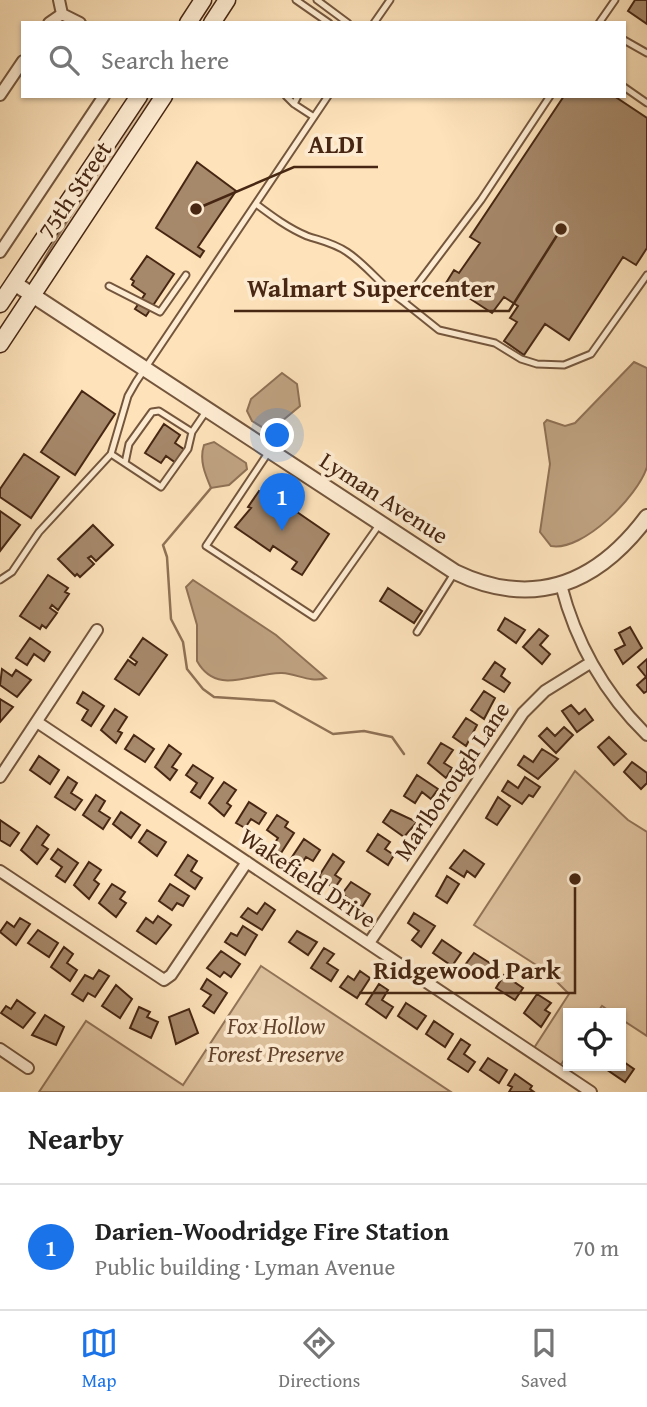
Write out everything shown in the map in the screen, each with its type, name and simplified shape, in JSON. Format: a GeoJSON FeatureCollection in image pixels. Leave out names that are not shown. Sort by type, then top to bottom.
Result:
{"type":"FeatureCollection","features":[{"type":"Feature","properties":{"kind":"main road"},"geometry":{"type":"LineString","coordinates":[[189,21],[203,0]]}},
{"type":"Feature","properties":{"kind":"main road"},"geometry":{"type":"LineString","coordinates":[[213,21],[227,0]]}},
{"type":"Feature","properties":{"kind":"main road","name":"75th Street"},"geometry":{"type":"LineString","coordinates":[[0,304],[138,98]]}},
{"type":"Feature","properties":{"kind":"main road","name":"75th Street"},"geometry":{"type":"LineString","coordinates":[[0,344],[163,98]]}},
{"type":"Feature","properties":{"kind":"street"},"geometry":{"type":"LineString","coordinates":[[59,0],[62,14]]}},
{"type":"Feature","properties":{"kind":"street"},"geometry":{"type":"LineString","coordinates":[[52,21],[62,14]]}},
{"type":"Feature","properties":{"kind":"street"},"geometry":{"type":"LineString","coordinates":[[62,14],[76,21]]}},
{"type":"Feature","properties":{"kind":"street"},"geometry":{"type":"LineString","coordinates":[[1,93],[21,64]]}},
{"type":"Feature","properties":{"kind":"street"},"geometry":{"type":"LineString","coordinates":[[0,253],[103,98]]}},
{"type":"Feature","properties":{"kind":"street","name":"Lyman Avenue"},"geometry":{"type":"LineString","coordinates":[[14,283],[455,572],[482,584],[503,588],[547,589],[561,585]]}},
{"type":"Feature","properties":{"kind":"street"},"geometry":{"type":"LineString","coordinates":[[647,517],[611,559],[561,585],[569,615],[590,663],[615,700],[647,735]]}},
{"type":"Feature","properties":{"kind":"street"},"geometry":{"type":"LineString","coordinates":[[0,777],[97,630]]}},
{"type":"Feature","properties":{"kind":"street","name":"Marlborough Lane"},"geometry":{"type":"LineString","coordinates":[[369,943],[523,713],[545,691],[590,663]]}},
{"type":"Feature","properties":{"kind":"street","name":"Wakefield Drive"},"geometry":{"type":"LineString","coordinates":[[37,722],[591,1092]]}},
{"type":"Feature","properties":{"kind":"street"},"geometry":{"type":"LineString","coordinates":[[0,871],[164,980],[171,975],[247,862]]}},
{"type":"Feature","properties":{"kind":"street"},"geometry":{"type":"LineString","coordinates":[[0,1049],[28,1068]]}},
{"type":"Feature","properties":{"kind":"lane"},"geometry":{"type":"LineString","coordinates":[[296,0],[327,21]]}},
{"type":"Feature","properties":{"kind":"lane"},"geometry":{"type":"LineString","coordinates":[[317,0],[345,21]]}},
{"type":"Feature","properties":{"kind":"lane"},"geometry":{"type":"LineString","coordinates":[[375,21],[390,0]]}},
{"type":"Feature","properties":{"kind":"lane"},"geometry":{"type":"LineString","coordinates":[[600,21],[615,0]]}},
{"type":"Feature","properties":{"kind":"lane"},"geometry":{"type":"LineString","coordinates":[[626,41],[647,53]]}},
{"type":"Feature","properties":{"kind":"lane"},"geometry":{"type":"LineString","coordinates":[[626,88],[647,103]]}},
{"type":"Feature","properties":{"kind":"lane"},"geometry":{"type":"LineString","coordinates":[[288,98],[314,117]]}},
{"type":"Feature","properties":{"kind":"lane"},"geometry":{"type":"LineString","coordinates":[[293,104],[297,98]]}},
{"type":"Feature","properties":{"kind":"lane"},"geometry":{"type":"LineString","coordinates":[[0,580],[12,572],[39,532],[111,454],[128,396],[327,98]]}},
{"type":"Feature","properties":{"kind":"lane"},"geometry":{"type":"LineString","coordinates":[[404,302],[481,200],[549,98]]}},
{"type":"Feature","properties":{"kind":"lane"},"geometry":{"type":"LineString","coordinates":[[256,204],[286,225],[308,236],[331,242],[349,253],[382,287],[439,330],[495,343],[521,359],[537,364],[565,365],[591,354],[647,275]]}},
{"type":"Feature","properties":{"kind":"lane"},"geometry":{"type":"LineString","coordinates":[[109,286],[160,312],[186,275]]}},
{"type":"Feature","properties":{"kind":"lane"},"geometry":{"type":"LineString","coordinates":[[111,454],[161,487],[188,449],[192,432],[207,409]]}},
{"type":"Feature","properties":{"kind":"lane"},"geometry":{"type":"LineString","coordinates":[[125,463],[129,444],[152,412],[159,411],[192,432]]}},
{"type":"Feature","properties":{"kind":"lane"},"geometry":{"type":"LineString","coordinates":[[270,450],[206,546],[314,617],[380,523]]}},
{"type":"Feature","properties":{"kind":"lane"},"geometry":{"type":"LineString","coordinates":[[417,632],[424,625],[455,572]]}},
{"type":"Feature","properties":{"kind":"green space"},"geometry":{"type":"Polygon","coordinates":[[[144,98],[153,98],[41,272],[38,270],[144,98]]]}},
{"type":"Feature","properties":{"kind":"green space"},"geometry":{"type":"Polygon","coordinates":[[[575,771],[628,820],[647,832],[647,1036],[626,1022],[626,1008],[563,1008],[563,1062],[560,1066],[534,1048],[569,994],[547,972],[474,925],[575,771]]]}},
{"type":"Feature","properties":{"kind":"green space","name":"Fox Hollow Forest Preserve"},"geometry":{"type":"Polygon","coordinates":[[[261,966],[451,1092],[39,1092],[86,1021],[183,1085],[261,966]]]}},
{"type":"Feature","properties":{"kind":"shaded area"},"geometry":{"type":"Polygon","coordinates":[[[634,362],[647,368],[647,467],[642,479],[608,520],[578,540],[564,546],[551,546],[540,532],[550,464],[544,423],[547,420],[565,426],[575,423],[634,362]]]}},
{"type":"Feature","properties":{"kind":"shaded area"},"geometry":{"type":"Polygon","coordinates":[[[282,373],[297,384],[300,406],[282,421],[280,438],[252,421],[247,411],[251,399],[282,373]]]}},
{"type":"Feature","properties":{"kind":"shaded area"},"geometry":{"type":"Polygon","coordinates":[[[214,442],[246,463],[247,469],[229,485],[211,488],[202,456],[204,445],[214,442]]]}},
{"type":"Feature","properties":{"kind":"shaded area"},"geometry":{"type":"Polygon","coordinates":[[[193,580],[276,635],[326,678],[309,679],[282,673],[225,680],[214,678],[205,672],[197,661],[197,625],[186,587],[193,580]]]}},
{"type":"Feature","properties":{"kind":"building"},"geometry":{"type":"Polygon","coordinates":[[[635,0],[647,0],[647,24],[628,11],[635,0]]]}},
{"type":"Feature","properties":{"kind":"building"},"geometry":{"type":"Polygon","coordinates":[[[563,98],[617,98],[647,118],[647,248],[636,265],[623,257],[569,340],[545,324],[524,355],[504,341],[517,322],[510,318],[518,306],[504,297],[492,313],[446,283],[454,270],[459,273],[480,243],[470,237],[563,98]]]}},
{"type":"Feature","properties":{"kind":"building"},"geometry":{"type":"Polygon","coordinates":[[[197,162],[236,191],[198,247],[204,251],[200,257],[156,228],[197,162]]]}},
{"type":"Feature","properties":{"kind":"building"},"geometry":{"type":"Polygon","coordinates":[[[147,256],[174,274],[146,316],[135,309],[145,294],[132,285],[134,281],[131,279],[147,256]]]}},
{"type":"Feature","properties":{"kind":"building"},"geometry":{"type":"Polygon","coordinates":[[[82,391],[115,414],[75,475],[41,452],[82,391]]]}},
{"type":"Feature","properties":{"kind":"building"},"geometry":{"type":"Polygon","coordinates":[[[164,424],[180,435],[175,443],[185,450],[176,463],[166,456],[161,463],[145,453],[164,424]]]}},
{"type":"Feature","properties":{"kind":"building"},"geometry":{"type":"Polygon","coordinates":[[[24,454],[59,477],[31,518],[0,497],[0,489],[24,454]]]}},
{"type":"Feature","properties":{"kind":"building"},"geometry":{"type":"Polygon","coordinates":[[[267,483],[301,506],[297,512],[329,534],[302,575],[292,569],[297,562],[273,546],[270,551],[235,527],[267,483]]]}},
{"type":"Feature","properties":{"kind":"building"},"geometry":{"type":"Polygon","coordinates":[[[0,511],[20,525],[0,551],[0,511]]]}},
{"type":"Feature","properties":{"kind":"building"},"geometry":{"type":"Polygon","coordinates":[[[93,525],[113,545],[96,561],[91,556],[88,558],[94,564],[80,577],[77,574],[75,576],[58,559],[93,525]]]}},
{"type":"Feature","properties":{"kind":"building"},"geometry":{"type":"Polygon","coordinates":[[[48,575],[68,588],[65,592],[69,594],[58,610],[52,605],[50,608],[57,613],[46,628],[42,625],[40,629],[20,616],[48,575]]]}},
{"type":"Feature","properties":{"kind":"building"},"geometry":{"type":"Polygon","coordinates":[[[388,588],[422,611],[414,623],[380,601],[388,588]]]}},
{"type":"Feature","properties":{"kind":"building"},"geometry":{"type":"Polygon","coordinates":[[[505,618],[525,630],[516,643],[498,630],[505,618]]]}},
{"type":"Feature","properties":{"kind":"building"},"geometry":{"type":"Polygon","coordinates":[[[630,627],[642,648],[623,664],[615,650],[625,645],[619,633],[630,627]]]}},
{"type":"Feature","properties":{"kind":"building"},"geometry":{"type":"Polygon","coordinates":[[[539,629],[548,636],[540,645],[550,654],[542,664],[523,647],[539,629]]]}},
{"type":"Feature","properties":{"kind":"building"},"geometry":{"type":"Polygon","coordinates":[[[30,638],[50,652],[44,661],[34,654],[27,665],[16,658],[30,638]]]}},
{"type":"Feature","properties":{"kind":"building"},"geometry":{"type":"Polygon","coordinates":[[[143,638],[167,655],[139,695],[115,679],[128,660],[135,665],[137,662],[130,657],[143,638]]]}},
{"type":"Feature","properties":{"kind":"building"},"geometry":{"type":"Polygon","coordinates":[[[647,659],[647,691],[644,693],[637,685],[646,677],[638,667],[647,659]]]}},
{"type":"Feature","properties":{"kind":"building"},"geometry":{"type":"Polygon","coordinates":[[[495,662],[505,669],[501,676],[510,683],[504,692],[483,679],[495,662]]]}},
{"type":"Feature","properties":{"kind":"building"},"geometry":{"type":"Polygon","coordinates":[[[2,669],[12,676],[16,670],[31,680],[17,697],[0,685],[2,669]]]}},
{"type":"Feature","properties":{"kind":"building"},"geometry":{"type":"Polygon","coordinates":[[[484,691],[495,698],[484,719],[471,710],[484,691]]]}},
{"type":"Feature","properties":{"kind":"building"},"geometry":{"type":"Polygon","coordinates":[[[83,692],[104,706],[91,726],[82,720],[88,710],[77,703],[83,692]]]}},
{"type":"Feature","properties":{"kind":"building"},"geometry":{"type":"Polygon","coordinates":[[[0,699],[13,707],[0,722],[0,699]]]}},
{"type":"Feature","properties":{"kind":"building"},"geometry":{"type":"Polygon","coordinates":[[[571,705],[579,714],[585,709],[593,720],[577,732],[562,711],[571,705]]]}},
{"type":"Feature","properties":{"kind":"building"},"geometry":{"type":"Polygon","coordinates":[[[115,709],[127,717],[118,731],[122,733],[116,743],[101,730],[115,709]]]}},
{"type":"Feature","properties":{"kind":"building"},"geometry":{"type":"Polygon","coordinates":[[[466,718],[477,725],[466,746],[453,737],[466,718]]]}},
{"type":"Feature","properties":{"kind":"building"},"geometry":{"type":"Polygon","coordinates":[[[564,727],[573,735],[556,753],[539,736],[547,728],[555,736],[564,727]]]}},
{"type":"Feature","properties":{"kind":"building"},"geometry":{"type":"Polygon","coordinates":[[[134,735],[154,749],[145,762],[125,749],[134,735]]]}},
{"type":"Feature","properties":{"kind":"building"},"geometry":{"type":"Polygon","coordinates":[[[609,737],[626,754],[614,765],[598,747],[609,737]]]}},
{"type":"Feature","properties":{"kind":"building"},"geometry":{"type":"Polygon","coordinates":[[[441,743],[453,750],[444,763],[452,768],[446,778],[428,763],[441,743]]]}},
{"type":"Feature","properties":{"kind":"building"},"geometry":{"type":"Polygon","coordinates":[[[169,745],[181,754],[172,767],[177,770],[170,780],[155,767],[169,745]]]}},
{"type":"Feature","properties":{"kind":"building"},"geometry":{"type":"Polygon","coordinates":[[[542,749],[558,759],[538,779],[518,765],[524,756],[533,762],[542,749]]]}},
{"type":"Feature","properties":{"kind":"building"},"geometry":{"type":"Polygon","coordinates":[[[39,756],[59,770],[50,784],[30,770],[39,756]]]}},
{"type":"Feature","properties":{"kind":"building"},"geometry":{"type":"Polygon","coordinates":[[[632,762],[647,773],[647,783],[641,789],[624,772],[632,762]]]}},
{"type":"Feature","properties":{"kind":"building"},"geometry":{"type":"Polygon","coordinates":[[[193,765],[213,778],[200,798],[191,792],[197,783],[186,775],[193,765]]]}},
{"type":"Feature","properties":{"kind":"building"},"geometry":{"type":"Polygon","coordinates":[[[417,775],[438,789],[431,799],[422,792],[415,803],[404,796],[417,775]]]}},
{"type":"Feature","properties":{"kind":"building"},"geometry":{"type":"Polygon","coordinates":[[[68,777],[77,783],[71,793],[82,800],[75,810],[55,797],[68,777]]]}},
{"type":"Feature","properties":{"kind":"building"},"geometry":{"type":"Polygon","coordinates":[[[525,777],[540,787],[533,797],[529,795],[522,804],[502,791],[508,781],[518,788],[525,777]]]}},
{"type":"Feature","properties":{"kind":"building"},"geometry":{"type":"Polygon","coordinates":[[[224,782],[236,790],[227,803],[231,806],[224,816],[209,803],[224,782]]]}},
{"type":"Feature","properties":{"kind":"building"},"geometry":{"type":"Polygon","coordinates":[[[96,795],[105,801],[99,811],[110,818],[103,829],[83,815],[96,795]]]}},
{"type":"Feature","properties":{"kind":"building"},"geometry":{"type":"Polygon","coordinates":[[[498,797],[510,806],[497,825],[486,818],[498,797]]]}},
{"type":"Feature","properties":{"kind":"building"},"geometry":{"type":"Polygon","coordinates":[[[249,802],[266,813],[259,824],[251,819],[245,828],[236,823],[249,802]]]}},
{"type":"Feature","properties":{"kind":"building"},"geometry":{"type":"Polygon","coordinates":[[[391,810],[417,822],[404,837],[383,822],[391,810]]]}},
{"type":"Feature","properties":{"kind":"building"},"geometry":{"type":"Polygon","coordinates":[[[121,812],[140,825],[131,838],[113,824],[121,812]]]}},
{"type":"Feature","properties":{"kind":"building"},"geometry":{"type":"Polygon","coordinates":[[[277,815],[288,822],[285,827],[294,833],[281,853],[272,847],[278,838],[267,830],[277,815]]]}},
{"type":"Feature","properties":{"kind":"building"},"geometry":{"type":"Polygon","coordinates":[[[0,820],[19,833],[10,846],[0,840],[0,820]]]}},
{"type":"Feature","properties":{"kind":"building"},"geometry":{"type":"Polygon","coordinates":[[[37,826],[49,835],[42,845],[48,849],[37,864],[21,850],[37,826]]]}},
{"type":"Feature","properties":{"kind":"building"},"geometry":{"type":"Polygon","coordinates":[[[147,830],[166,842],[157,856],[139,842],[147,830]]]}},
{"type":"Feature","properties":{"kind":"building"},"geometry":{"type":"Polygon","coordinates":[[[378,834],[390,842],[385,849],[394,855],[388,865],[367,851],[378,834]]]}},
{"type":"Feature","properties":{"kind":"building"},"geometry":{"type":"Polygon","coordinates":[[[304,839],[320,850],[313,861],[306,857],[300,866],[290,860],[304,839]]]}},
{"type":"Feature","properties":{"kind":"building"},"geometry":{"type":"Polygon","coordinates":[[[58,849],[78,863],[65,882],[56,876],[62,867],[51,859],[58,849]]]}},
{"type":"Feature","properties":{"kind":"building"},"geometry":{"type":"Polygon","coordinates":[[[464,850],[484,864],[475,877],[467,871],[464,877],[450,868],[464,850]]]}},
{"type":"Feature","properties":{"kind":"building"},"geometry":{"type":"Polygon","coordinates":[[[333,854],[344,862],[335,875],[341,879],[334,889],[319,876],[333,854]]]}},
{"type":"Feature","properties":{"kind":"building"},"geometry":{"type":"Polygon","coordinates":[[[188,855],[197,861],[191,871],[202,878],[195,889],[175,875],[188,855]]]}},
{"type":"Feature","properties":{"kind":"building"},"geometry":{"type":"Polygon","coordinates":[[[89,862],[101,870],[94,880],[99,884],[89,899],[74,885],[89,862]]]}},
{"type":"Feature","properties":{"kind":"building"},"geometry":{"type":"Polygon","coordinates":[[[447,876],[459,884],[447,903],[436,896],[447,876]]]}},
{"type":"Feature","properties":{"kind":"building"},"geometry":{"type":"Polygon","coordinates":[[[351,882],[370,894],[362,907],[342,894],[351,882]]]}},
{"type":"Feature","properties":{"kind":"building"},"geometry":{"type":"Polygon","coordinates":[[[112,884],[125,892],[120,899],[126,903],[116,917],[99,903],[112,884]]]}},
{"type":"Feature","properties":{"kind":"building"},"geometry":{"type":"Polygon","coordinates":[[[170,884],[189,896],[183,906],[177,903],[172,910],[159,901],[170,884]]]}},
{"type":"Feature","properties":{"kind":"building"},"geometry":{"type":"Polygon","coordinates":[[[265,903],[275,910],[262,930],[241,917],[248,908],[257,914],[265,903]]]}},
{"type":"Feature","properties":{"kind":"building"},"geometry":{"type":"Polygon","coordinates":[[[414,913],[435,926],[421,947],[412,940],[419,931],[408,923],[414,913]]]}},
{"type":"Feature","properties":{"kind":"building"},"geometry":{"type":"Polygon","coordinates":[[[158,916],[171,925],[156,944],[137,931],[146,918],[153,923],[158,916]]]}},
{"type":"Feature","properties":{"kind":"building"},"geometry":{"type":"Polygon","coordinates":[[[20,918],[30,924],[16,945],[0,932],[7,922],[14,927],[20,918]]]}},
{"type":"Feature","properties":{"kind":"building"},"geometry":{"type":"Polygon","coordinates":[[[243,926],[257,935],[245,955],[225,942],[231,933],[237,936],[243,926]]]}},
{"type":"Feature","properties":{"kind":"building"},"geometry":{"type":"Polygon","coordinates":[[[38,930],[58,943],[49,957],[28,943],[38,930]]]}},
{"type":"Feature","properties":{"kind":"building"},"geometry":{"type":"Polygon","coordinates":[[[297,931],[317,942],[308,955],[289,942],[297,931]]]}},
{"type":"Feature","properties":{"kind":"building"},"geometry":{"type":"Polygon","coordinates":[[[442,940],[461,953],[452,966],[433,953],[442,940]]]}},
{"type":"Feature","properties":{"kind":"building"},"geometry":{"type":"Polygon","coordinates":[[[64,947],[73,954],[67,963],[77,970],[70,981],[51,967],[64,947]]]}},
{"type":"Feature","properties":{"kind":"building"},"geometry":{"type":"Polygon","coordinates":[[[324,948],[334,954],[327,963],[338,970],[331,981],[311,968],[324,948]]]}},
{"type":"Feature","properties":{"kind":"building"},"geometry":{"type":"Polygon","coordinates":[[[221,951],[240,964],[231,977],[224,972],[220,977],[207,968],[221,951]]]}},
{"type":"Feature","properties":{"kind":"building"},"geometry":{"type":"Polygon","coordinates":[[[474,953],[493,965],[484,978],[465,965],[474,953]]]}},
{"type":"Feature","properties":{"kind":"building"},"geometry":{"type":"Polygon","coordinates":[[[99,970],[109,976],[95,997],[88,993],[83,1001],[72,994],[85,975],[93,979],[99,970]]]}},
{"type":"Feature","properties":{"kind":"building"},"geometry":{"type":"Polygon","coordinates":[[[360,971],[370,978],[357,998],[340,987],[348,976],[354,980],[360,971]]]}},
{"type":"Feature","properties":{"kind":"building"},"geometry":{"type":"Polygon","coordinates":[[[504,975],[523,988],[515,1000],[496,988],[504,975]]]}},
{"type":"Feature","properties":{"kind":"building"},"geometry":{"type":"Polygon","coordinates":[[[207,979],[227,993],[214,1013],[203,1006],[211,995],[201,989],[207,979]]]}},
{"type":"Feature","properties":{"kind":"building"},"geometry":{"type":"Polygon","coordinates":[[[379,984],[388,990],[382,1000],[393,1007],[386,1018],[366,1004],[379,984]]]}},
{"type":"Feature","properties":{"kind":"building"},"geometry":{"type":"Polygon","coordinates":[[[116,985],[132,999],[120,1018],[102,1006],[116,985]]]}},
{"type":"Feature","properties":{"kind":"building"},"geometry":{"type":"Polygon","coordinates":[[[537,994],[551,1003],[545,1010],[550,1013],[541,1027],[524,1013],[537,994]]]}},
{"type":"Feature","properties":{"kind":"building"},"geometry":{"type":"Polygon","coordinates":[[[17,1000],[35,1013],[23,1028],[1,1013],[6,1006],[11,1009],[17,1000]]]}},
{"type":"Feature","properties":{"kind":"building"},"geometry":{"type":"Polygon","coordinates":[[[406,1003],[426,1016],[417,1029],[398,1016],[406,1003]]]}},
{"type":"Feature","properties":{"kind":"building"},"geometry":{"type":"Polygon","coordinates":[[[139,1007],[150,1012],[147,1017],[158,1022],[151,1038],[130,1028],[139,1007]]]}},
{"type":"Feature","properties":{"kind":"building"},"geometry":{"type":"Polygon","coordinates":[[[189,1009],[198,1033],[176,1044],[169,1017],[189,1009]]]}},
{"type":"Feature","properties":{"kind":"building"},"geometry":{"type":"Polygon","coordinates":[[[45,1015],[64,1027],[56,1045],[32,1035],[45,1015]]]}},
{"type":"Feature","properties":{"kind":"building"},"geometry":{"type":"Polygon","coordinates":[[[434,1021],[453,1034],[445,1047],[426,1034],[434,1021]]]}},
{"type":"Feature","properties":{"kind":"building"},"geometry":{"type":"Polygon","coordinates":[[[461,1039],[470,1045],[464,1054],[475,1062],[468,1072],[448,1059],[461,1039]]]}},
{"type":"Feature","properties":{"kind":"building"},"geometry":{"type":"Polygon","coordinates":[[[488,1058],[507,1070],[499,1083],[480,1070],[488,1058]]]}},
{"type":"Feature","properties":{"kind":"building"},"geometry":{"type":"Polygon","coordinates":[[[626,1063],[634,1069],[625,1082],[609,1071],[626,1071],[626,1063]]]}},
{"type":"Feature","properties":{"kind":"building"},"geometry":{"type":"Polygon","coordinates":[[[515,1074],[532,1086],[530,1089],[534,1092],[509,1092],[512,1087],[508,1085],[515,1074]]]}},
{"type":"Feature","properties":{"kind":"waterway"},"geometry":{"type":"LineString","coordinates":[[211,488],[163,545],[167,557],[171,619],[183,642],[187,669],[203,689],[214,697],[274,701],[333,734],[364,731],[392,737],[404,754]]}},
{"type":"Feature","properties":{"kind":"place","name":"ALDI"},"geometry":{"type":"Point","coordinates":[196,209]}},
{"type":"Feature","properties":{"kind":"place","name":"Walmart Supercenter"},"geometry":{"type":"Point","coordinates":[561,229]}},
{"type":"Feature","properties":{"kind":"place","name":"Darien-Woodridge Fire Station"},"geometry":{"type":"Point","coordinates":[282,531]}},
{"type":"Feature","properties":{"kind":"place","name":"Ridgewood Park"},"geometry":{"type":"Point","coordinates":[575,879]}}]}
